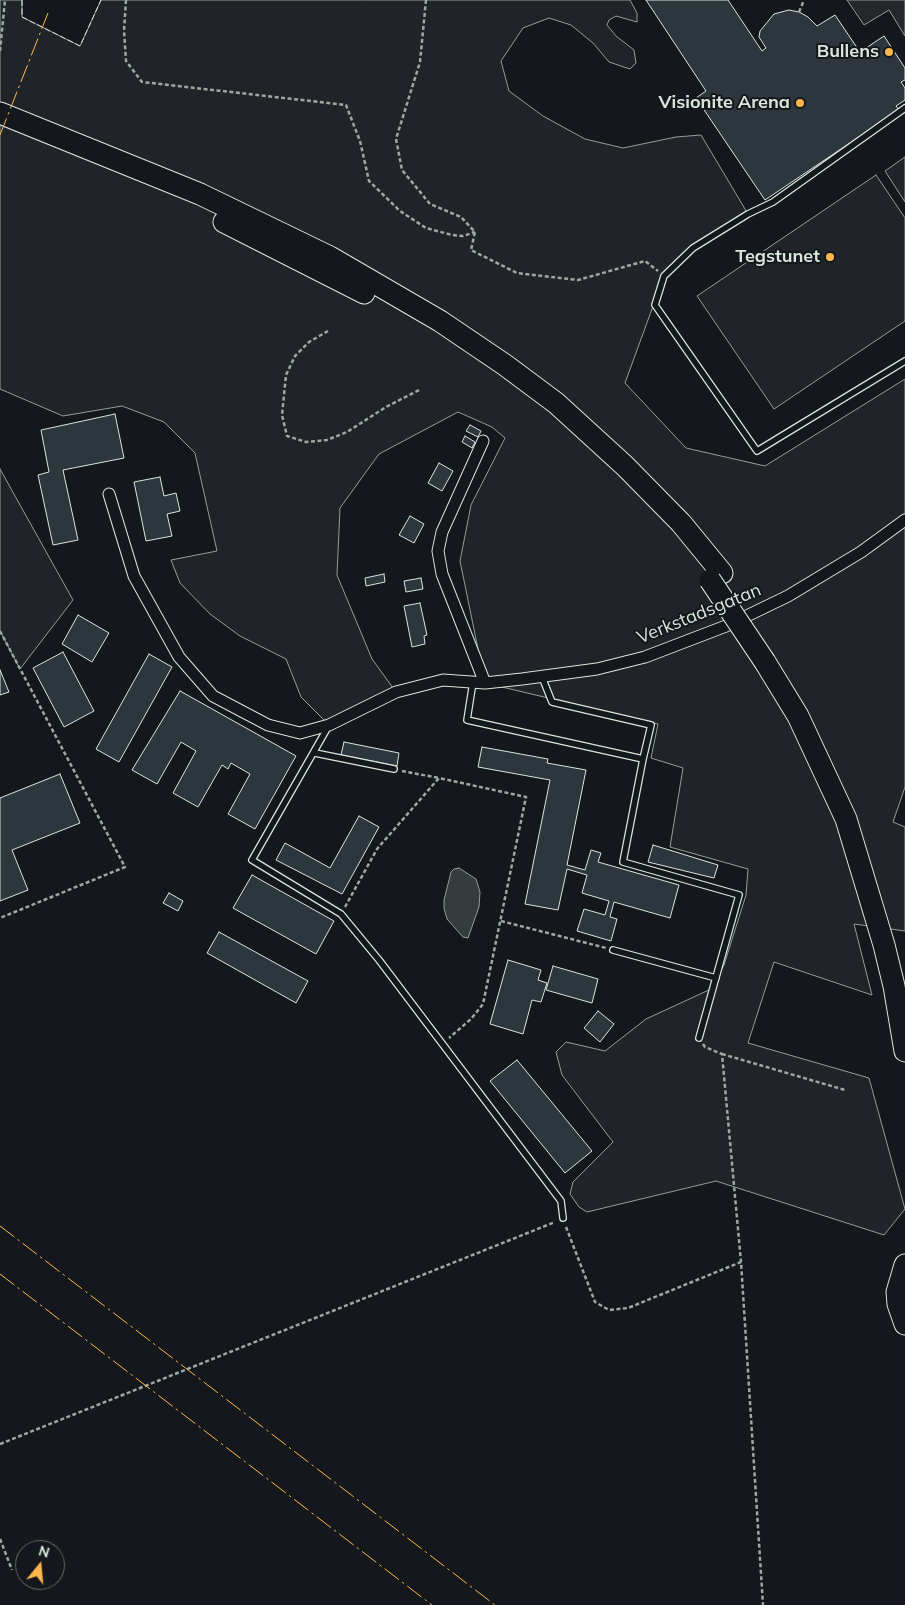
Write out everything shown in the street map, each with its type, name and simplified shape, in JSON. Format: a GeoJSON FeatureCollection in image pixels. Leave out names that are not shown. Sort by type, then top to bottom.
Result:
{"type":"FeatureCollection","features":[{"type":"Feature","properties":{"kind":"highway"},"geometry":{"type":"LineString","coordinates":[[0,113],[200,194],[330,257],[440,322],[505,365],[556,403],[625,466],[682,523],[771,658],[807,706],[842,778],[884,892],[905,976]]}},
{"type":"Feature","properties":{"kind":"highway"},"geometry":{"type":"LineString","coordinates":[[0,129],[49,146],[195,207],[348,284],[432,332],[514,387],[618,476],[716,576]]}},
{"type":"Feature","properties":{"kind":"highway"},"geometry":{"type":"LineString","coordinates":[[771,658],[846,819],[884,945],[894,986],[905,1051]]}},
{"type":"Feature","properties":{"kind":"highway"},"geometry":{"type":"LineString","coordinates":[[905,1265],[897,1292],[898,1304],[905,1324]]}},
{"type":"Feature","properties":{"kind":"street"},"geometry":{"type":"LineString","coordinates":[[483,441],[442,532],[438,551],[442,574],[485,683]]}},
{"type":"Feature","properties":{"kind":"street","name":"Verkstadsgatan"},"geometry":{"type":"LineString","coordinates":[[110,494],[134,576],[179,657],[213,696],[268,725],[300,734],[329,725],[396,692],[443,680],[485,683],[597,669],[645,657],[726,626],[788,596],[861,552],[905,520]]}},
{"type":"Feature","properties":{"kind":"lane"},"geometry":{"type":"LineString","coordinates":[[905,108],[773,202],[748,214],[693,248],[664,276],[654,305],[757,451],[905,361]]}},
{"type":"Feature","properties":{"kind":"lane"},"geometry":{"type":"LineString","coordinates":[[542,676],[552,702],[651,725],[623,862],[739,895],[699,1038]]}},
{"type":"Feature","properties":{"kind":"lane"},"geometry":{"type":"LineString","coordinates":[[473,682],[467,720],[643,759]]}},
{"type":"Feature","properties":{"kind":"lane"},"geometry":{"type":"LineString","coordinates":[[329,725],[315,753],[252,860],[341,914],[442,1043],[561,1201],[563,1218]]}},
{"type":"Feature","properties":{"kind":"lane"},"geometry":{"type":"LineString","coordinates":[[315,753],[394,769]]}},
{"type":"Feature","properties":{"kind":"lane"},"geometry":{"type":"LineString","coordinates":[[613,950],[716,978]]}},
{"type":"Feature","properties":{"kind":"path"},"geometry":{"type":"LineString","coordinates":[[0,51],[5,0]]}},
{"type":"Feature","properties":{"kind":"path"},"geometry":{"type":"LineString","coordinates":[[126,0],[124,31],[126,61],[142,82],[346,105],[360,141],[369,181],[394,205],[426,228],[464,236],[475,232]]}},
{"type":"Feature","properties":{"kind":"path"},"geometry":{"type":"LineString","coordinates":[[426,0],[420,62],[396,139],[402,170],[430,204],[461,217],[475,232]]}},
{"type":"Feature","properties":{"kind":"path"},"geometry":{"type":"LineString","coordinates":[[799,12],[804,0]]}},
{"type":"Feature","properties":{"kind":"path"},"geometry":{"type":"LineString","coordinates":[[475,232],[471,250],[517,273],[578,280],[645,261],[664,276]]}},
{"type":"Feature","properties":{"kind":"path"},"geometry":{"type":"LineString","coordinates":[[328,331],[309,342],[295,356],[286,375],[282,415],[287,436],[306,442],[327,440],[347,432],[386,407],[421,389]]}},
{"type":"Feature","properties":{"kind":"path"},"geometry":{"type":"LineString","coordinates":[[0,631],[125,867],[0,918]]}},
{"type":"Feature","properties":{"kind":"path"},"geometry":{"type":"LineString","coordinates":[[394,769],[526,797],[483,1004],[471,1019],[442,1043]]}},
{"type":"Feature","properties":{"kind":"path"},"geometry":{"type":"LineString","coordinates":[[341,914],[376,849],[440,778]]}},
{"type":"Feature","properties":{"kind":"path"},"geometry":{"type":"LineString","coordinates":[[501,921],[613,950]]}},
{"type":"Feature","properties":{"kind":"path"},"geometry":{"type":"LineString","coordinates":[[699,1038],[705,1048],[845,1090]]}},
{"type":"Feature","properties":{"kind":"path"},"geometry":{"type":"LineString","coordinates":[[722,1054],[741,1262],[763,1605]]}},
{"type":"Feature","properties":{"kind":"path"},"geometry":{"type":"LineString","coordinates":[[0,1444],[563,1218],[596,1302],[609,1310],[628,1308],[741,1262]]}},
{"type":"Feature","properties":{"kind":"path"},"geometry":{"type":"LineString","coordinates":[[0,1539],[12,1570]]}},
{"type":"Feature","properties":{"kind":"shaded area"},"geometry":{"type":"Polygon","coordinates":[[[0,0],[22,0],[22,17],[80,46],[101,0],[630,0],[637,13],[637,22],[616,16],[609,20],[607,25],[616,36],[634,50],[636,63],[630,69],[609,62],[593,43],[571,25],[549,18],[523,28],[501,61],[509,91],[543,116],[585,139],[623,148],[676,137],[701,135],[748,214],[693,248],[664,276],[625,383],[686,448],[765,466],[905,379],[905,787],[893,822],[905,827],[905,931],[854,924],[872,995],[774,962],[748,1043],[869,1078],[905,1209],[884,1235],[716,1181],[587,1212],[579,1207],[570,1194],[573,1182],[613,1142],[562,1075],[556,1052],[566,1042],[605,1051],[646,1019],[711,989],[724,965],[746,895],[748,869],[670,847],[683,768],[651,758],[658,724],[485,683],[460,561],[471,505],[505,438],[492,427],[458,412],[379,454],[340,508],[337,575],[372,659],[396,692],[329,725],[301,697],[286,659],[240,636],[210,614],[180,583],[171,560],[217,551],[195,453],[164,422],[122,406],[63,416],[0,389],[0,0]]]}},
{"type":"Feature","properties":{"kind":"shaded area"},"geometry":{"type":"Polygon","coordinates":[[[847,0],[905,0],[905,36],[889,10],[864,25],[847,0]]]}},
{"type":"Feature","properties":{"kind":"shaded area"},"geometry":{"type":"Polygon","coordinates":[[[905,157],[905,202],[885,171],[905,157]]]}},
{"type":"Feature","properties":{"kind":"shaded area","name":"Tegstunet"},"geometry":{"type":"Polygon","coordinates":[[[876,175],[905,218],[905,321],[774,409],[697,296],[876,175]]]}},
{"type":"Feature","properties":{"kind":"shaded area"},"geometry":{"type":"Polygon","coordinates":[[[0,469],[73,600],[20,669],[0,631],[0,469]]]}},
{"type":"Feature","properties":{"kind":"shaded area"},"geometry":{"type":"Polygon","coordinates":[[[459,868],[476,879],[480,892],[479,907],[468,938],[463,937],[447,919],[444,908],[444,900],[451,872],[459,868]]]}},
{"type":"Feature","properties":{"kind":"building","name":"Visionite Arena"},"geometry":{"type":"Polygon","coordinates":[[[646,0],[728,0],[762,51],[766,48],[759,37],[760,31],[774,14],[789,10],[799,12],[808,17],[817,26],[835,15],[860,52],[884,36],[905,68],[905,80],[901,82],[905,88],[905,100],[896,106],[899,110],[765,200],[696,98],[706,91],[646,0]]]}},
{"type":"Feature","properties":{"kind":"building"},"geometry":{"type":"Polygon","coordinates":[[[115,414],[124,458],[63,470],[78,540],[53,545],[38,475],[49,472],[41,430],[115,414]]]}},
{"type":"Feature","properties":{"kind":"building"},"geometry":{"type":"Polygon","coordinates":[[[470,425],[481,431],[478,437],[466,431],[470,425]]]}},
{"type":"Feature","properties":{"kind":"building"},"geometry":{"type":"Polygon","coordinates":[[[465,436],[475,442],[472,448],[462,442],[465,436]]]}},
{"type":"Feature","properties":{"kind":"building"},"geometry":{"type":"Polygon","coordinates":[[[439,463],[453,471],[442,491],[428,483],[439,463]]]}},
{"type":"Feature","properties":{"kind":"building"},"geometry":{"type":"Polygon","coordinates":[[[160,477],[164,496],[176,493],[180,511],[167,514],[172,536],[146,541],[134,482],[160,477]]]}},
{"type":"Feature","properties":{"kind":"building"},"geometry":{"type":"Polygon","coordinates":[[[410,516],[424,524],[414,543],[399,535],[410,516]]]}},
{"type":"Feature","properties":{"kind":"building"},"geometry":{"type":"Polygon","coordinates":[[[384,574],[385,582],[366,586],[365,578],[384,574]]]}},
{"type":"Feature","properties":{"kind":"building"},"geometry":{"type":"Polygon","coordinates":[[[421,578],[423,589],[406,592],[404,581],[421,578]]]}},
{"type":"Feature","properties":{"kind":"building"},"geometry":{"type":"Polygon","coordinates":[[[420,603],[427,635],[424,636],[425,644],[412,647],[404,606],[420,603]]]}},
{"type":"Feature","properties":{"kind":"building"},"geometry":{"type":"Polygon","coordinates":[[[78,615],[109,633],[92,662],[62,644],[78,615]]]}},
{"type":"Feature","properties":{"kind":"building"},"geometry":{"type":"Polygon","coordinates":[[[63,652],[94,711],[64,727],[33,668],[63,652]]]}},
{"type":"Feature","properties":{"kind":"building"},"geometry":{"type":"Polygon","coordinates":[[[149,654],[172,667],[119,762],[96,749],[149,654]]]}},
{"type":"Feature","properties":{"kind":"building"},"geometry":{"type":"Polygon","coordinates":[[[0,670],[9,692],[0,695],[0,670]]]}},
{"type":"Feature","properties":{"kind":"building"},"geometry":{"type":"Polygon","coordinates":[[[180,691],[296,756],[255,829],[228,814],[250,774],[231,763],[228,769],[222,765],[198,807],[173,793],[196,751],[181,742],[157,784],[132,770],[180,691]]]}},
{"type":"Feature","properties":{"kind":"building"},"geometry":{"type":"Polygon","coordinates":[[[344,742],[399,753],[397,766],[341,755],[344,742]]]}},
{"type":"Feature","properties":{"kind":"building"},"geometry":{"type":"Polygon","coordinates":[[[482,747],[548,759],[547,763],[586,770],[567,865],[585,870],[591,850],[601,853],[598,862],[679,885],[670,918],[614,902],[610,917],[617,919],[611,941],[577,931],[584,909],[605,915],[609,901],[582,893],[587,875],[567,869],[558,910],[525,904],[550,780],[478,767],[482,747]]]}},
{"type":"Feature","properties":{"kind":"building"},"geometry":{"type":"Polygon","coordinates":[[[60,774],[80,823],[12,850],[28,890],[0,901],[0,798],[60,774]]]}},
{"type":"Feature","properties":{"kind":"building"},"geometry":{"type":"Polygon","coordinates":[[[359,816],[379,827],[342,894],[276,860],[285,843],[330,868],[359,816]]]}},
{"type":"Feature","properties":{"kind":"building"},"geometry":{"type":"Polygon","coordinates":[[[653,845],[718,865],[714,878],[648,862],[653,845]]]}},
{"type":"Feature","properties":{"kind":"building"},"geometry":{"type":"Polygon","coordinates":[[[252,875],[334,921],[316,954],[233,908],[252,875]]]}},
{"type":"Feature","properties":{"kind":"building"},"geometry":{"type":"Polygon","coordinates":[[[169,893],[183,901],[178,911],[163,903],[169,893]]]}},
{"type":"Feature","properties":{"kind":"building"},"geometry":{"type":"Polygon","coordinates":[[[219,932],[308,981],[296,1003],[207,953],[219,932]]]}},
{"type":"Feature","properties":{"kind":"building"},"geometry":{"type":"Polygon","coordinates":[[[508,960],[541,970],[538,980],[547,983],[541,1002],[532,1000],[523,1034],[490,1024],[508,960]]]}},
{"type":"Feature","properties":{"kind":"building"},"geometry":{"type":"Polygon","coordinates":[[[553,966],[598,979],[592,1003],[546,990],[553,966]]]}},
{"type":"Feature","properties":{"kind":"building"},"geometry":{"type":"Polygon","coordinates":[[[598,1011],[614,1024],[600,1042],[584,1028],[598,1011]]]}},
{"type":"Feature","properties":{"kind":"building"},"geometry":{"type":"Polygon","coordinates":[[[517,1060],[592,1151],[565,1173],[490,1081],[517,1060]]]}},
{"type":"Feature","properties":{"kind":"fence"},"geometry":{"type":"LineString","coordinates":[[22,0],[22,17],[80,46],[101,0]]}},
{"type":"Feature","properties":{"kind":"power"},"geometry":{"type":"LineString","coordinates":[[0,135],[48,13]]}},
{"type":"Feature","properties":{"kind":"power"},"geometry":{"type":"LineString","coordinates":[[0,1226],[495,1605]]}},
{"type":"Feature","properties":{"kind":"power"},"geometry":{"type":"LineString","coordinates":[[0,1274],[432,1605]]}},
{"type":"Feature","properties":{"kind":"place","name":"Bullens"},"geometry":{"type":"Point","coordinates":[889,52]}},
{"type":"Feature","properties":{"kind":"place","name":"Visionite Arena"},"geometry":{"type":"Point","coordinates":[800,103]}},
{"type":"Feature","properties":{"kind":"place","name":"Tegstunet"},"geometry":{"type":"Point","coordinates":[830,257]}}]}
